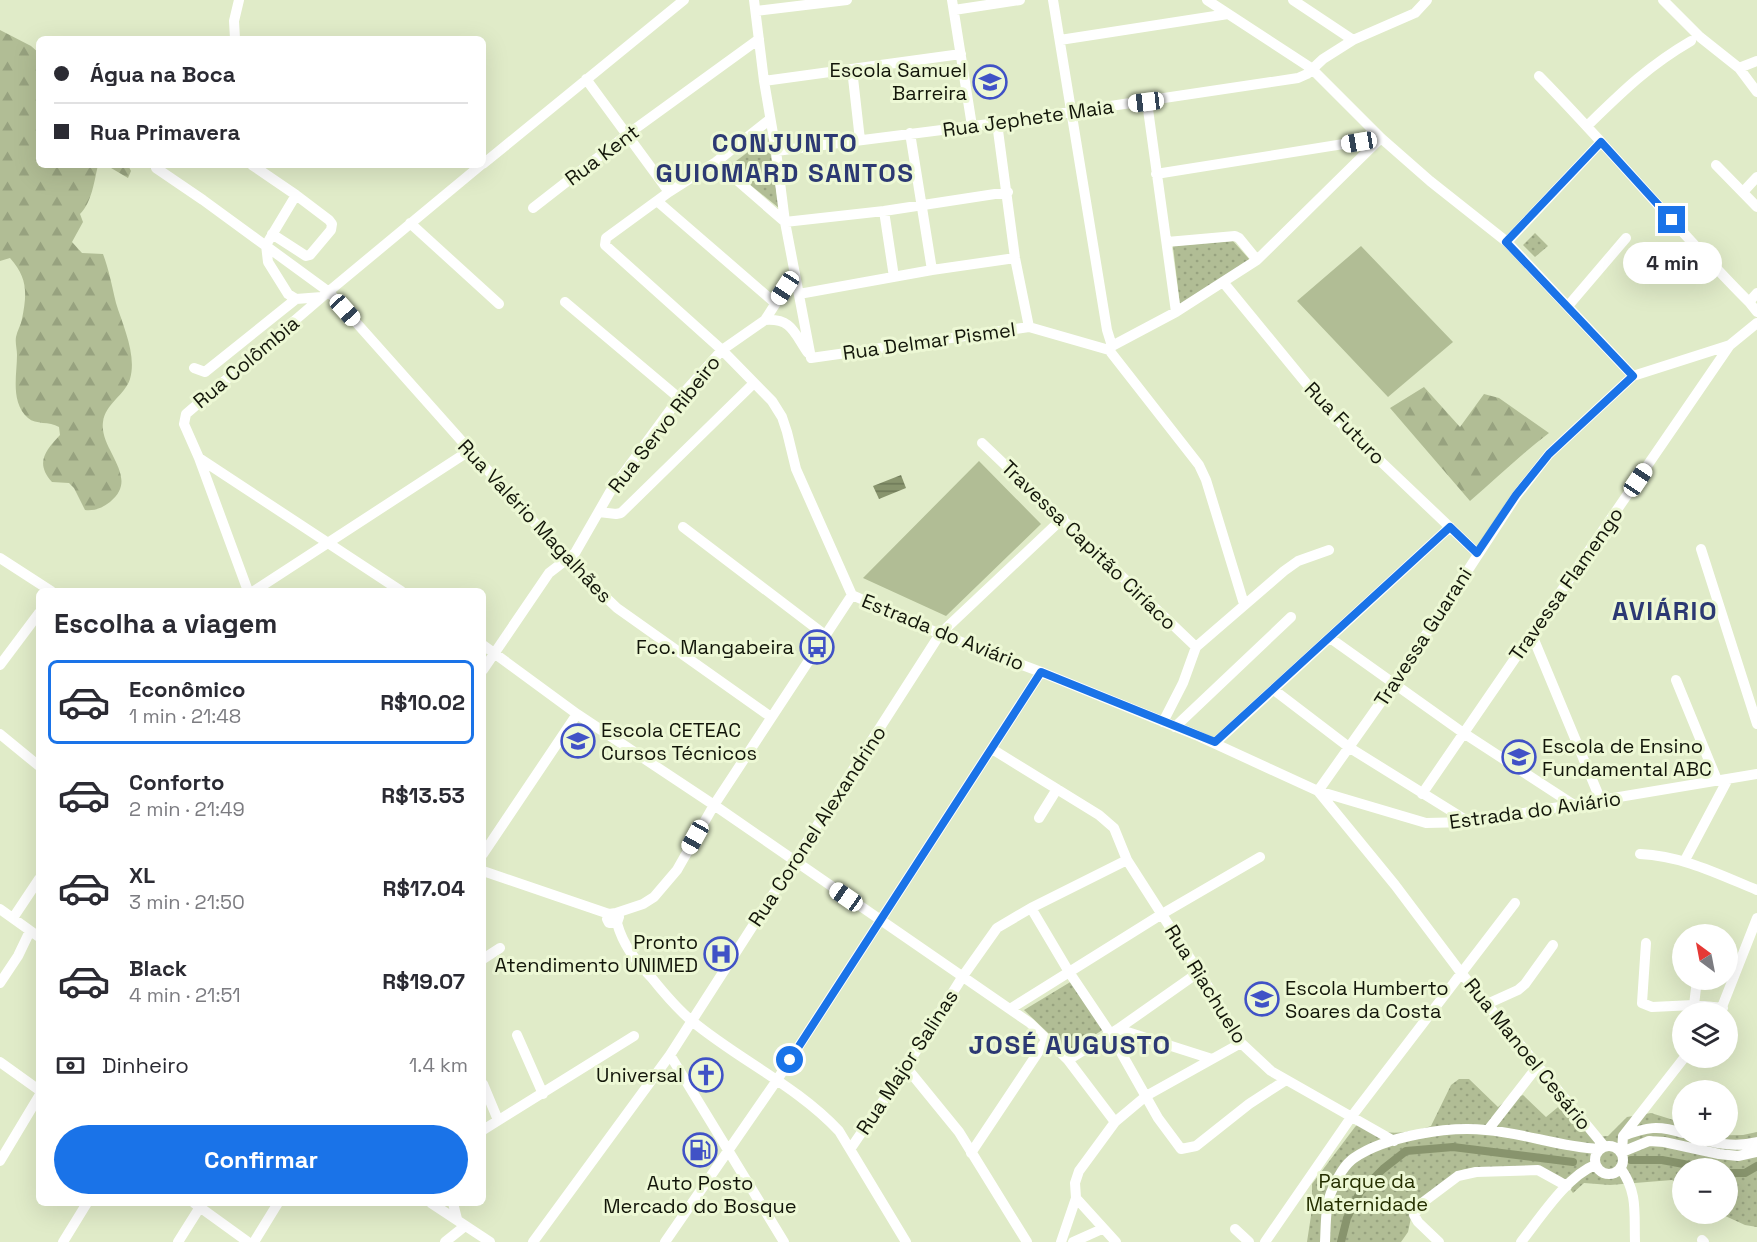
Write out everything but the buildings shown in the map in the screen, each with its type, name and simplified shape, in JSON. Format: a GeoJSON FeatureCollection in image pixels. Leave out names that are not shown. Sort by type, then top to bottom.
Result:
{"type":"FeatureCollection","features":[{"type":"Feature","properties":{"kind":"street"},"geometry":{"type":"LineString","coordinates":[[235,36],[234,21],[238,0]]}},
{"type":"Feature","properties":{"kind":"street","name":"Rua Colômbia"},"geometry":{"type":"LineString","coordinates":[[486,161],[684,0]]}},
{"type":"Feature","properties":{"kind":"street"},"geometry":{"type":"LineString","coordinates":[[811,358],[786,222],[764,81],[755,5],[847,0]]}},
{"type":"Feature","properties":{"kind":"street"},"geometry":{"type":"LineString","coordinates":[[972,126],[953,5],[1020,0]]}},
{"type":"Feature","properties":{"kind":"street"},"geometry":{"type":"LineString","coordinates":[[1053,0],[1111,348],[1199,465],[1206,480],[1244,604]]}},
{"type":"Feature","properties":{"kind":"street"},"geometry":{"type":"LineString","coordinates":[[1207,0],[1311,68],[1381,138],[1506,242],[1633,376]]}},
{"type":"Feature","properties":{"kind":"street"},"geometry":{"type":"LineString","coordinates":[[1293,0],[1353,40]]}},
{"type":"Feature","properties":{"kind":"street","name":"Rua Jephete Maia"},"geometry":{"type":"LineString","coordinates":[[776,151],[997,123],[1298,78],[1353,40],[1414,13],[1427,0]]}},
{"type":"Feature","properties":{"kind":"street"},"geometry":{"type":"LineString","coordinates":[[1662,0],[1700,38],[1739,68],[1757,92]]}},
{"type":"Feature","properties":{"kind":"street"},"geometry":{"type":"LineString","coordinates":[[1060,40],[1228,14]]}},
{"type":"Feature","properties":{"kind":"street","name":"Rua Kent"},"geometry":{"type":"LineString","coordinates":[[533,208],[628,134],[759,39]]}},
{"type":"Feature","properties":{"kind":"street"},"geometry":{"type":"LineString","coordinates":[[1587,126],[1641,74],[1691,41]]}},
{"type":"Feature","properties":{"kind":"street"},"geometry":{"type":"LineString","coordinates":[[764,81],[961,54]]}},
{"type":"Feature","properties":{"kind":"street"},"geometry":{"type":"LineString","coordinates":[[1739,68],[1757,61]]}},
{"type":"Feature","properties":{"kind":"street"},"geometry":{"type":"LineString","coordinates":[[852,69],[860,140]]}},
{"type":"Feature","properties":{"kind":"street"},"geometry":{"type":"LineString","coordinates":[[1539,76],[1757,312]]}},
{"type":"Feature","properties":{"kind":"street"},"geometry":{"type":"LineString","coordinates":[[586,80],[669,192]]}},
{"type":"Feature","properties":{"kind":"street"},"geometry":{"type":"LineString","coordinates":[[1146,102],[1176,312]]}},
{"type":"Feature","properties":{"kind":"street"},"geometry":{"type":"LineString","coordinates":[[613,919],[654,897],[677,870],[714,805],[852,595],[796,469],[782,417],[772,401],[722,350],[605,245],[606,238],[669,192],[716,162],[770,120]]}},
{"type":"Feature","properties":{"kind":"street"},"geometry":{"type":"LineString","coordinates":[[997,123],[1016,258],[1029,327]]}},
{"type":"Feature","properties":{"kind":"street"},"geometry":{"type":"LineString","coordinates":[[910,133],[932,270]]}},
{"type":"Feature","properties":{"kind":"street"},"geometry":{"type":"LineString","coordinates":[[1156,174],[1381,138]]}},
{"type":"Feature","properties":{"kind":"street"},"geometry":{"type":"LineString","coordinates":[[1111,348],[1176,312],[1257,260],[1381,138]]}},
{"type":"Feature","properties":{"kind":"street"},"geometry":{"type":"LineString","coordinates":[[1506,242],[1601,142]]}},
{"type":"Feature","properties":{"kind":"street"},"geometry":{"type":"LineString","coordinates":[[716,162],[786,222],[884,211],[1008,192]]}},
{"type":"Feature","properties":{"kind":"street"},"geometry":{"type":"LineString","coordinates":[[1716,165],[1757,207]]}},
{"type":"Feature","properties":{"kind":"street","name":"Rua Valério Magalhães"},"geometry":{"type":"LineString","coordinates":[[156,168],[266,245],[326,295],[567,559],[617,608],[771,717]]}},
{"type":"Feature","properties":{"kind":"street"},"geometry":{"type":"LineString","coordinates":[[256,168],[296,195],[332,224],[331,230],[310,255],[306,256],[272,234]]}},
{"type":"Feature","properties":{"kind":"street","name":"Rua Colômbia"},"geometry":{"type":"LineString","coordinates":[[247,588],[199,458],[184,424],[184,417],[188,411],[477,168]]}},
{"type":"Feature","properties":{"kind":"street"},"geometry":{"type":"LineString","coordinates":[[1743,192],[1757,177]]}},
{"type":"Feature","properties":{"kind":"street"},"geometry":{"type":"LineString","coordinates":[[296,195],[266,245],[268,262],[288,294],[296,299]]}},
{"type":"Feature","properties":{"kind":"street"},"geometry":{"type":"LineString","coordinates":[[657,201],[775,303]]}},
{"type":"Feature","properties":{"kind":"street"},"geometry":{"type":"LineString","coordinates":[[884,211],[894,277]]}},
{"type":"Feature","properties":{"kind":"street"},"geometry":{"type":"LineString","coordinates":[[411,223],[499,304]]}},
{"type":"Feature","properties":{"kind":"street"},"geometry":{"type":"LineString","coordinates":[[1167,242],[1235,236],[1257,260]]}},
{"type":"Feature","properties":{"kind":"street"},"geometry":{"type":"LineString","coordinates":[[1568,306],[1626,238]]}},
{"type":"Feature","properties":{"kind":"street"},"geometry":{"type":"LineString","coordinates":[[799,294],[932,270],[1016,258]]}},
{"type":"Feature","properties":{"kind":"street","name":"Rua Servo Ribeiro"},"geometry":{"type":"LineString","coordinates":[[486,664],[549,573],[575,553],[609,492],[679,398],[722,350],[765,320],[795,273]]}},
{"type":"Feature","properties":{"kind":"street","name":"Rua Futuro"},"geometry":{"type":"LineString","coordinates":[[1223,282],[1333,416],[1477,553]]}},
{"type":"Feature","properties":{"kind":"street"},"geometry":{"type":"LineString","coordinates":[[1749,302],[1757,293]]}},
{"type":"Feature","properties":{"kind":"street"},"geometry":{"type":"LineString","coordinates":[[194,368],[205,372],[296,299],[326,295]]}},
{"type":"Feature","properties":{"kind":"street"},"geometry":{"type":"LineString","coordinates":[[565,303],[679,398]]}},
{"type":"Feature","properties":{"kind":"street"},"geometry":{"type":"LineString","coordinates":[[789,324],[803,317]]}},
{"type":"Feature","properties":{"kind":"street"},"geometry":{"type":"LineString","coordinates":[[765,320],[779,319],[789,324],[811,358]]}},
{"type":"Feature","properties":{"kind":"street","name":"Travessa Guarani"},"geometry":{"type":"LineString","coordinates":[[1318,791],[1393,685],[1516,495],[1549,454],[1633,376],[1730,345],[1757,323]]}},
{"type":"Feature","properties":{"kind":"street","name":"Rua Delmar Pismel"},"geometry":{"type":"LineString","coordinates":[[811,358],[1029,327],[1111,348]]}},
{"type":"Feature","properties":{"kind":"street","name":"Travessa Flamengo"},"geometry":{"type":"LineString","coordinates":[[1422,794],[1462,732],[1532,635],[1730,345]]}},
{"type":"Feature","properties":{"kind":"street"},"geometry":{"type":"LineString","coordinates":[[599,512],[621,513],[754,382]]}},
{"type":"Feature","properties":{"kind":"street","name":"Travessa Capitão Ciríaco"},"geometry":{"type":"LineString","coordinates":[[982,443],[1196,647]]}},
{"type":"Feature","properties":{"kind":"street"},"geometry":{"type":"LineString","coordinates":[[259,588],[469,451]]}},
{"type":"Feature","properties":{"kind":"street"},"geometry":{"type":"LineString","coordinates":[[199,458],[394,588]]}},
{"type":"Feature","properties":{"kind":"street","name":"Rua Coronel Alexandrino"},"geometry":{"type":"LineString","coordinates":[[533,1242],[670,1055],[940,634],[1063,518]]}},
{"type":"Feature","properties":{"kind":"street"},"geometry":{"type":"LineString","coordinates":[[683,527],[825,635]]}},
{"type":"Feature","properties":{"kind":"street"},"geometry":{"type":"LineString","coordinates":[[1215,742],[1450,527]]}},
{"type":"Feature","properties":{"kind":"street"},"geometry":{"type":"LineString","coordinates":[[1701,549],[1757,724]]}},
{"type":"Feature","properties":{"kind":"street"},"geometry":{"type":"LineString","coordinates":[[1163,722],[1183,683],[1196,647],[1244,604],[1298,561],[1329,550]]}},
{"type":"Feature","properties":{"kind":"street"},"geometry":{"type":"LineString","coordinates":[[0,558],[46,588]]}},
{"type":"Feature","properties":{"kind":"street","name":"Estrada do Aviário"},"geometry":{"type":"LineString","coordinates":[[852,595],[940,634],[1215,742],[1318,791],[1426,823],[1469,822],[1757,774]]}},
{"type":"Feature","properties":{"kind":"street"},"geometry":{"type":"LineString","coordinates":[[1175,727],[1291,616]]}},
{"type":"Feature","properties":{"kind":"street"},"geometry":{"type":"LineString","coordinates":[[0,665],[36,617]]}},
{"type":"Feature","properties":{"kind":"street"},"geometry":{"type":"LineString","coordinates":[[1532,635],[1601,801]]}},
{"type":"Feature","properties":{"kind":"street"},"geometry":{"type":"LineString","coordinates":[[1330,638],[1393,685],[1574,805]]}},
{"type":"Feature","properties":{"kind":"street"},"geometry":{"type":"LineString","coordinates":[[486,647],[577,714],[714,805],[1030,1023],[1068,1060],[1115,1122]]}},
{"type":"Feature","properties":{"kind":"street"},"geometry":{"type":"LineString","coordinates":[[665,1242],[777,1080],[1041,672]]}},
{"type":"Feature","properties":{"kind":"street"},"geometry":{"type":"LineString","coordinates":[[1676,680],[1722,779],[1685,860]]}},
{"type":"Feature","properties":{"kind":"street"},"geometry":{"type":"LineString","coordinates":[[1274,690],[1350,748],[1469,822]]}},
{"type":"Feature","properties":{"kind":"street"},"geometry":{"type":"LineString","coordinates":[[486,850],[577,714]]}},
{"type":"Feature","properties":{"kind":"street"},"geometry":{"type":"LineString","coordinates":[[0,734],[36,764]]}},
{"type":"Feature","properties":{"kind":"street","name":"Rua Riachuelo"},"geometry":{"type":"LineString","coordinates":[[992,749],[1107,821],[1114,828],[1127,860],[1199,972],[1241,1043],[1271,1071],[1394,1141]]}},
{"type":"Feature","properties":{"kind":"street"},"geometry":{"type":"LineString","coordinates":[[1039,818],[1057,789]]}},
{"type":"Feature","properties":{"kind":"street","name":"Rua Manoel Cesário"},"geometry":{"type":"LineString","coordinates":[[1318,791],[1395,885],[1462,974],[1603,1147]]}},
{"type":"Feature","properties":{"kind":"street"},"geometry":{"type":"LineString","coordinates":[[1640,854],[1662,855],[1685,860],[1757,890]]}},
{"type":"Feature","properties":{"kind":"street"},"geometry":{"type":"LineString","coordinates":[[1010,1009],[1162,914],[1260,857]]}},
{"type":"Feature","properties":{"kind":"street","name":"Rua Major Salinas"},"geometry":{"type":"LineString","coordinates":[[851,1148],[997,928],[1031,908],[1127,860]]}},
{"type":"Feature","properties":{"kind":"street"},"geometry":{"type":"LineString","coordinates":[[486,872],[590,908],[613,919],[626,947],[691,1020],[825,1115],[851,1148],[906,1242]]}},
{"type":"Feature","properties":{"kind":"street"},"geometry":{"type":"LineString","coordinates":[[13,918],[36,884]]}},
{"type":"Feature","properties":{"kind":"street"},"geometry":{"type":"LineString","coordinates":[[1265,1242],[1353,1116],[1515,903]]}},
{"type":"Feature","properties":{"kind":"street"},"geometry":{"type":"LineString","coordinates":[[1031,908],[1069,972],[1114,1031],[1158,1118],[1181,1149],[1196,1146],[1249,1104],[1286,1080]]}},
{"type":"Feature","properties":{"kind":"street"},"geometry":{"type":"LineString","coordinates":[[0,909],[35,934],[0,983]]}},
{"type":"Feature","properties":{"kind":"street"},"geometry":{"type":"LineString","coordinates":[[1725,1002],[1757,918]]}},
{"type":"Feature","properties":{"kind":"street"},"geometry":{"type":"LineString","coordinates":[[1646,943],[1642,1003],[1652,1007],[1672,1006]]}},
{"type":"Feature","properties":{"kind":"street"},"geometry":{"type":"LineString","coordinates":[[1487,1004],[1518,990],[1525,984],[1553,945]]}},
{"type":"Feature","properties":{"kind":"street"},"geometry":{"type":"LineString","coordinates":[[486,957],[500,948]]}},
{"type":"Feature","properties":{"kind":"street"},"geometry":{"type":"LineString","coordinates":[[1068,1060],[1199,972]]}},
{"type":"Feature","properties":{"kind":"street"},"geometry":{"type":"LineString","coordinates":[[1114,1031],[1212,1059]]}},
{"type":"Feature","properties":{"kind":"street"},"geometry":{"type":"LineString","coordinates":[[517,1035],[543,1094]]}},
{"type":"Feature","properties":{"kind":"street"},"geometry":{"type":"LineString","coordinates":[[486,1128],[634,1036]]}},
{"type":"Feature","properties":{"kind":"street"},"geometry":{"type":"LineString","coordinates":[[971,1154],[1047,1039]]}},
{"type":"Feature","properties":{"kind":"street"},"geometry":{"type":"LineString","coordinates":[[1061,1242],[1076,1198],[1075,1183],[1079,1171],[1115,1122],[1146,1096],[1241,1043]]}},
{"type":"Feature","properties":{"kind":"street"},"geometry":{"type":"LineString","coordinates":[[670,1055],[784,1242]]}},
{"type":"Feature","properties":{"kind":"street"},"geometry":{"type":"LineString","coordinates":[[0,1062],[36,1088]]}},
{"type":"Feature","properties":{"kind":"street"},"geometry":{"type":"LineString","coordinates":[[1488,1130],[1538,1066]]}},
{"type":"Feature","properties":{"kind":"street"},"geometry":{"type":"LineString","coordinates":[[906,1067],[959,1132],[1027,1242]]}},
{"type":"Feature","properties":{"kind":"street"},"geometry":{"type":"LineString","coordinates":[[1664,1127],[1645,1128],[1623,1136],[1603,1147],[1595,1156],[1595,1165],[1607,1174],[1621,1169],[1624,1158],[1623,1136],[1676,1068]]}},
{"type":"Feature","properties":{"kind":"street"},"geometry":{"type":"LineString","coordinates":[[486,1091],[498,1120]]}},
{"type":"Feature","properties":{"kind":"street"},"geometry":{"type":"LineString","coordinates":[[0,1161],[36,1101]]}},
{"type":"Feature","properties":{"kind":"street"},"geometry":{"type":"LineString","coordinates":[[1642,1111],[1649,1120],[1672,1130]]}},
{"type":"Feature","properties":{"kind":"street"},"geometry":{"type":"LineString","coordinates":[[1325,1242],[1328,1207],[1332,1189],[1338,1178],[1352,1159],[1394,1141],[1457,1128],[1488,1130],[1553,1144],[1616,1147],[1622,1152]]}},
{"type":"Feature","properties":{"kind":"street"},"geometry":{"type":"LineString","coordinates":[[1622,1152],[1649,1141],[1738,1156],[1757,1152]]}},
{"type":"Feature","properties":{"kind":"street"},"geometry":{"type":"LineString","coordinates":[[1738,1146],[1757,1142]]}},
{"type":"Feature","properties":{"kind":"street"},"geometry":{"type":"LineString","coordinates":[[1521,1242],[1567,1186],[1586,1168],[1595,1165]]}},
{"type":"Feature","properties":{"kind":"street"},"geometry":{"type":"LineString","coordinates":[[1621,1169],[1633,1191],[1635,1242]]}},
{"type":"Feature","properties":{"kind":"street"},"geometry":{"type":"LineString","coordinates":[[1440,1242],[1418,1222],[1414,1215],[1422,1203],[1458,1176],[1476,1172],[1538,1170],[1567,1186]]}},
{"type":"Feature","properties":{"kind":"street"},"geometry":{"type":"LineString","coordinates":[[1076,1198],[1116,1242]]}},
{"type":"Feature","properties":{"kind":"street"},"geometry":{"type":"LineString","coordinates":[[63,1242],[85,1206]]}},
{"type":"Feature","properties":{"kind":"street"},"geometry":{"type":"LineString","coordinates":[[178,1242],[196,1206]]}},
{"type":"Feature","properties":{"kind":"street"},"geometry":{"type":"LineString","coordinates":[[198,1206],[248,1242]]}},
{"type":"Feature","properties":{"kind":"street"},"geometry":{"type":"LineString","coordinates":[[254,1242],[276,1206]]}},
{"type":"Feature","properties":{"kind":"street"},"geometry":{"type":"LineString","coordinates":[[436,1206],[490,1242]]}},
{"type":"Feature","properties":{"kind":"street"},"geometry":{"type":"LineString","coordinates":[[454,1206],[461,1223]]}},
{"type":"Feature","properties":{"kind":"street"},"geometry":{"type":"LineString","coordinates":[[446,1242],[461,1223]]}},
{"type":"Feature","properties":{"kind":"street"},"geometry":{"type":"LineString","coordinates":[[1073,1242],[1102,1229]]}},
{"type":"Feature","properties":{"kind":"street"},"geometry":{"type":"LineString","coordinates":[[1235,1229],[1249,1242]]}},
{"type":"Feature","properties":{"kind":"green space"},"geometry":{"type":"Polygon","coordinates":[[[0,30],[36,50],[36,168],[97,168],[90,198],[80,214],[83,222],[72,242],[82,253],[103,254],[132,360],[130,379],[107,410],[103,422],[103,432],[117,463],[121,483],[118,493],[110,502],[101,507],[85,510],[69,483],[52,482],[44,469],[44,457],[60,435],[59,427],[35,422],[28,418],[22,412],[19,404],[16,380],[16,339],[25,302],[25,287],[20,272],[10,258],[0,261],[0,30]]]}},
{"type":"Feature","properties":{"kind":"green space"},"geometry":{"type":"Polygon","coordinates":[[[768,137],[779,208],[728,167],[768,137]]]}},
{"type":"Feature","properties":{"kind":"green space"},"geometry":{"type":"Polygon","coordinates":[[[111,168],[130,168],[131,171],[128,178],[111,168]]]}},
{"type":"Feature","properties":{"kind":"green space"},"geometry":{"type":"Polygon","coordinates":[[[1535,233],[1548,246],[1535,257],[1523,245],[1535,233]]]}},
{"type":"Feature","properties":{"kind":"green space"},"geometry":{"type":"Polygon","coordinates":[[[1233,241],[1250,260],[1180,306],[1173,246],[1233,241]]]}},
{"type":"Feature","properties":{"kind":"green space"},"geometry":{"type":"Polygon","coordinates":[[[1361,246],[1453,342],[1388,397],[1297,301],[1361,246]]]}},
{"type":"Feature","properties":{"kind":"green space"},"geometry":{"type":"Polygon","coordinates":[[[1424,387],[1460,427],[1484,394],[1499,398],[1549,433],[1470,501],[1390,408],[1424,387]]]}},
{"type":"Feature","properties":{"kind":"green space"},"geometry":{"type":"Polygon","coordinates":[[[979,461],[1041,524],[946,616],[863,578],[979,461]]]}},
{"type":"Feature","properties":{"kind":"green space"},"geometry":{"type":"Polygon","coordinates":[[[1072,981],[1104,1029],[1068,1052],[1024,1010],[1072,981]]]}},
{"type":"Feature","properties":{"kind":"green space","name":"Parque da Maternidade"},"geometry":{"type":"Polygon","coordinates":[[[1459,1079],[1469,1079],[1498,1107],[1523,1095],[1546,1117],[1563,1103],[1592,1137],[1608,1136],[1627,1117],[1651,1113],[1672,1120],[1672,1146],[1738,1146],[1738,1135],[1757,1132],[1757,1227],[1738,1222],[1738,1158],[1672,1158],[1672,1180],[1610,1185],[1584,1183],[1573,1193],[1565,1182],[1539,1168],[1477,1167],[1462,1170],[1412,1213],[1408,1232],[1401,1242],[1307,1242],[1312,1209],[1312,1184],[1355,1127],[1357,1125],[1376,1131],[1394,1133],[1431,1126],[1451,1085],[1459,1079]]]}},
{"type":"Feature","properties":{"kind":"shaded area"},"geometry":{"type":"Polygon","coordinates":[[[901,475],[906,488],[879,499],[873,486],[901,475]]]}},
{"type":"Feature","properties":{"kind":"waterway"},"geometry":{"type":"LineString","coordinates":[[1341,1242],[1347,1218],[1360,1192],[1383,1169],[1406,1151],[1453,1147],[1573,1162]]}},
{"type":"Feature","properties":{"kind":"waterway"},"geometry":{"type":"LineString","coordinates":[[1631,1160],[1672,1162]]}},
{"type":"Feature","properties":{"kind":"waterway"},"geometry":{"type":"LineString","coordinates":[[1738,1173],[1745,1173],[1757,1166]]}},
{"type":"Feature","properties":{"kind":"place","name":"Escola Samuel Barreira"},"geometry":{"type":"Point","coordinates":[990,82]}},
{"type":"Feature","properties":{"kind":"place","name":"Fco. Mangabeira"},"geometry":{"type":"Point","coordinates":[817,647]}},
{"type":"Feature","properties":{"kind":"place","name":"Escola CETEAC Cursos Técnicos"},"geometry":{"type":"Point","coordinates":[578,741]}},
{"type":"Feature","properties":{"kind":"place","name":"Escola de Ensino Fundamental ABC"},"geometry":{"type":"Point","coordinates":[1519,757]}},
{"type":"Feature","properties":{"kind":"place","name":"Pronto Atendimento UNIMED"},"geometry":{"type":"Point","coordinates":[721,954]}},
{"type":"Feature","properties":{"kind":"place","name":"Escola Humberto Soares da Costa"},"geometry":{"type":"Point","coordinates":[1262,999]}},
{"type":"Feature","properties":{"kind":"place","name":"Universal"},"geometry":{"type":"Point","coordinates":[706,1075]}},
{"type":"Feature","properties":{"kind":"place","name":"Auto Posto Mercado do Bosque"},"geometry":{"type":"Point","coordinates":[700,1150]}},
{"type":"Feature","properties":{"kind":"district","name":"CONJUNTO GUIOMARD SANTOS"},"geometry":{"type":"Point","coordinates":[785,158]}},
{"type":"Feature","properties":{"kind":"district","name":"AVIÁRIO"},"geometry":{"type":"Point","coordinates":[1665,611]}},
{"type":"Feature","properties":{"kind":"district","name":"JOSÉ AUGUSTO"},"geometry":{"type":"Point","coordinates":[1070,1045]}},
{"type":"Feature","properties":{"kind":"route"},"geometry":{"type":"LineString","coordinates":[[790,1060],[1041,672],[1215,742],[1450,527],[1477,553],[1516,495],[1549,454],[1633,376],[1506,242],[1601,142],[1672,220]]}}]}
